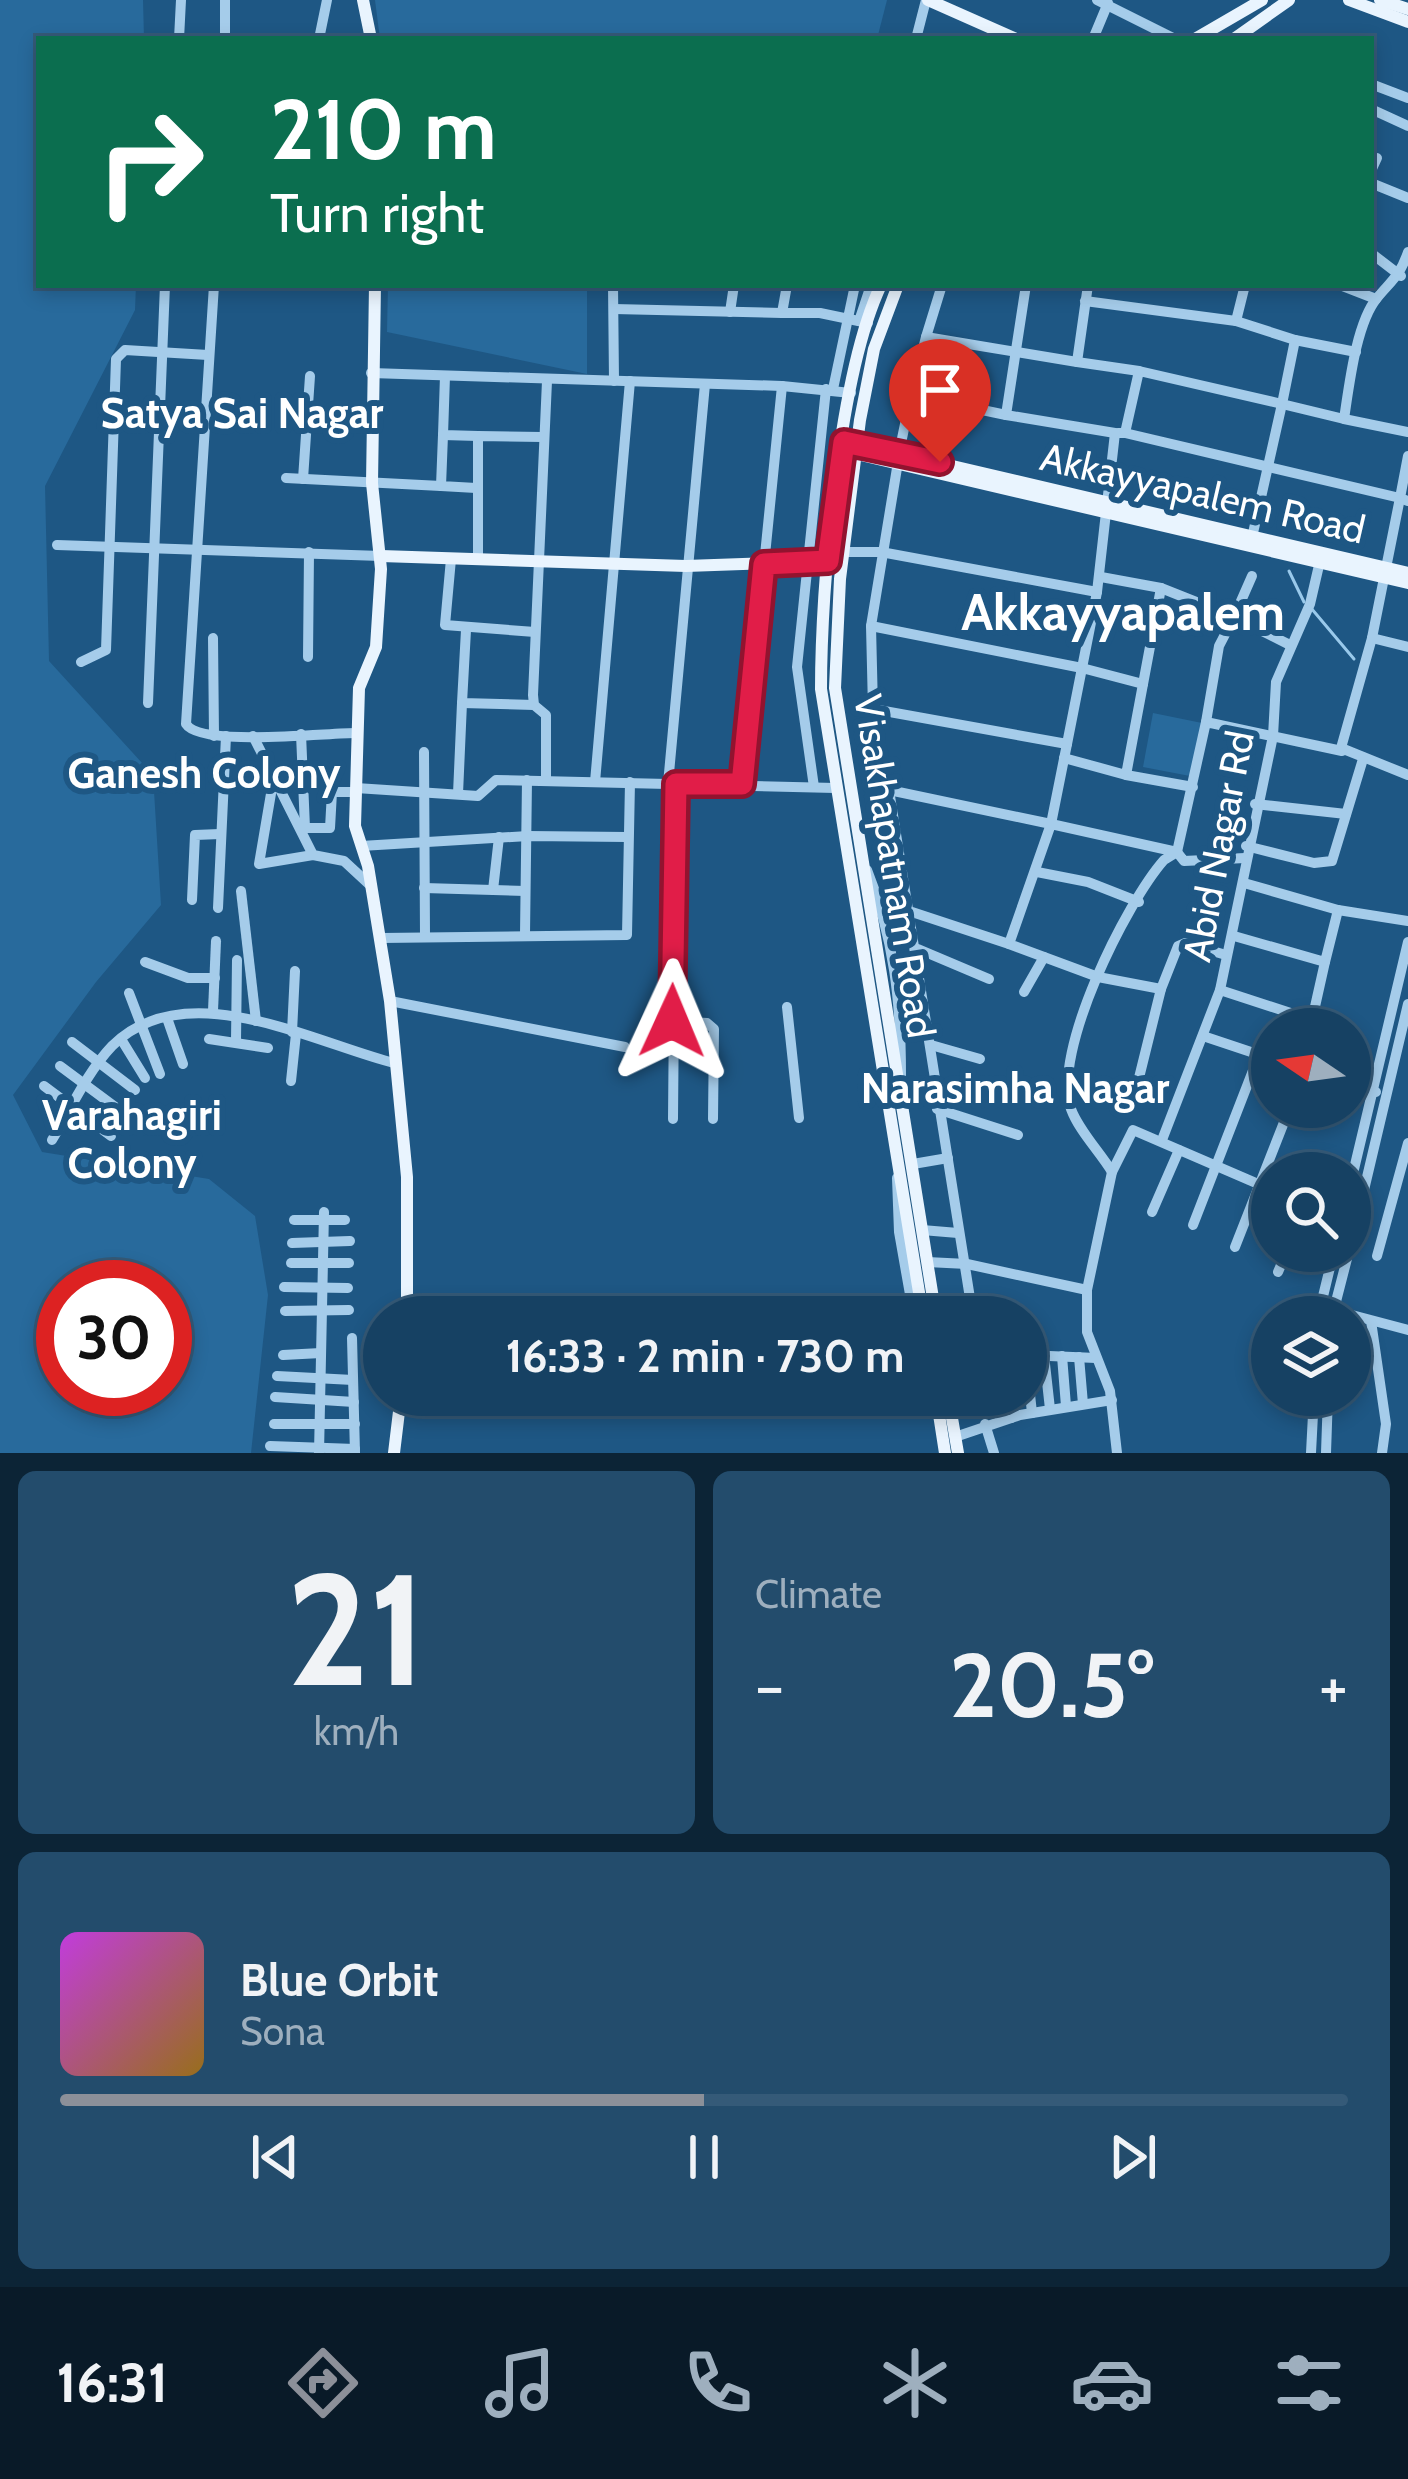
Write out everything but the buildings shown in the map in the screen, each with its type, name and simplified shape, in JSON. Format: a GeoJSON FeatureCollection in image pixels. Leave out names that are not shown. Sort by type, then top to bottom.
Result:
{"type":"FeatureCollection","features":[{"type":"Feature","properties":{"kind":"main road"},"geometry":{"type":"LineString","coordinates":[[363,0],[369,36]]}},
{"type":"Feature","properties":{"kind":"main road"},"geometry":{"type":"LineString","coordinates":[[927,0],[1009,36]]}},
{"type":"Feature","properties":{"kind":"main road"},"geometry":{"type":"LineString","coordinates":[[1200,36],[1262,0]]}},
{"type":"Feature","properties":{"kind":"main road"},"geometry":{"type":"LineString","coordinates":[[1238,36],[1289,0]]}},
{"type":"Feature","properties":{"kind":"main road"},"geometry":{"type":"LineString","coordinates":[[1349,0],[1408,22]]}},
{"type":"Feature","properties":{"kind":"main road"},"geometry":{"type":"LineString","coordinates":[[1380,0],[1403,5]]}},
{"type":"Feature","properties":{"kind":"main road"},"geometry":{"type":"LineString","coordinates":[[375,288],[372,483],[381,556],[376,647],[361,676],[356,790],[361,846],[390,1000],[407,1177],[407,1296]]}},
{"type":"Feature","properties":{"kind":"main road"},"geometry":{"type":"LineString","coordinates":[[878,288],[858,321],[850,448],[828,561],[821,689],[916,1296]]}},
{"type":"Feature","properties":{"kind":"main road","name":"Visakhapatnam Road"},"geometry":{"type":"LineString","coordinates":[[897,288],[874,349],[850,448],[835,688],[933,1296]]}},
{"type":"Feature","properties":{"kind":"main road","name":"Akkayyapalem Road"},"geometry":{"type":"LineString","coordinates":[[850,448],[1253,533],[1408,583]]}},
{"type":"Feature","properties":{"kind":"main road"},"geometry":{"type":"LineString","coordinates":[[1106,504],[1320,561],[1382,571]]}},
{"type":"Feature","properties":{"kind":"main road"},"geometry":{"type":"LineString","coordinates":[[381,556],[686,566],[828,561]]}},
{"type":"Feature","properties":{"kind":"main road","name":"Akkayyapalem Road"},"geometry":{"type":"LineString","coordinates":[[1382,571],[1408,573]]}},
{"type":"Feature","properties":{"kind":"main road"},"geometry":{"type":"LineString","coordinates":[[390,1453],[398,1416]]}},
{"type":"Feature","properties":{"kind":"main road"},"geometry":{"type":"LineString","coordinates":[[937,1416],[945,1453]]}},
{"type":"Feature","properties":{"kind":"main road"},"geometry":{"type":"LineString","coordinates":[[952,1416],[958,1453]]}},
{"type":"Feature","properties":{"kind":"street"},"geometry":{"type":"LineString","coordinates":[[179,36],[181,0]]}},
{"type":"Feature","properties":{"kind":"street"},"geometry":{"type":"LineString","coordinates":[[224,36],[225,0]]}},
{"type":"Feature","properties":{"kind":"street"},"geometry":{"type":"LineString","coordinates":[[320,36],[327,0]]}},
{"type":"Feature","properties":{"kind":"street"},"geometry":{"type":"LineString","coordinates":[[917,36],[927,0]]}},
{"type":"Feature","properties":{"kind":"street"},"geometry":{"type":"LineString","coordinates":[[1094,36],[1104,2],[1169,36]]}},
{"type":"Feature","properties":{"kind":"street"},"geometry":{"type":"LineString","coordinates":[[1374,84],[1408,98]]}},
{"type":"Feature","properties":{"kind":"street"},"geometry":{"type":"LineString","coordinates":[[1374,111],[1408,126]]}},
{"type":"Feature","properties":{"kind":"street"},"geometry":{"type":"LineString","coordinates":[[1374,164],[1377,158]]}},
{"type":"Feature","properties":{"kind":"street"},"geometry":{"type":"LineString","coordinates":[[1374,184],[1408,198]]}},
{"type":"Feature","properties":{"kind":"street"},"geometry":{"type":"LineString","coordinates":[[1344,419],[1356,352],[1376,298],[1400,276],[1408,253]]}},
{"type":"Feature","properties":{"kind":"street"},"geometry":{"type":"LineString","coordinates":[[1374,255],[1400,276]]}},
{"type":"Feature","properties":{"kind":"street"},"geometry":{"type":"LineString","coordinates":[[148,703],[165,288]]}},
{"type":"Feature","properties":{"kind":"street"},"geometry":{"type":"LineString","coordinates":[[214,288],[186,724],[197,734],[220,736],[356,733]]}},
{"type":"Feature","properties":{"kind":"street"},"geometry":{"type":"LineString","coordinates":[[613,288],[614,381]]}},
{"type":"Feature","properties":{"kind":"street"},"geometry":{"type":"LineString","coordinates":[[730,312],[734,288]]}},
{"type":"Feature","properties":{"kind":"street"},"geometry":{"type":"LineString","coordinates":[[782,313],[786,288]]}},
{"type":"Feature","properties":{"kind":"street"},"geometry":{"type":"LineString","coordinates":[[855,288],[858,321]]}},
{"type":"Feature","properties":{"kind":"street"},"geometry":{"type":"LineString","coordinates":[[814,787],[797,667],[830,389],[870,288]]}},
{"type":"Feature","properties":{"kind":"street"},"geometry":{"type":"LineString","coordinates":[[941,288],[911,394],[881,552],[872,626],[873,710],[912,912],[937,1109],[969,1296]]}},
{"type":"Feature","properties":{"kind":"street"},"geometry":{"type":"LineString","coordinates":[[1006,415],[1025,288]]}},
{"type":"Feature","properties":{"kind":"street"},"geometry":{"type":"LineString","coordinates":[[1077,362],[1087,288]]}},
{"type":"Feature","properties":{"kind":"street"},"geometry":{"type":"LineString","coordinates":[[1236,321],[1244,288]]}},
{"type":"Feature","properties":{"kind":"street"},"geometry":{"type":"LineString","coordinates":[[1348,288],[1376,298]]}},
{"type":"Feature","properties":{"kind":"street"},"geometry":{"type":"LineString","coordinates":[[1085,302],[1236,321],[1295,340],[1356,352]]}},
{"type":"Feature","properties":{"kind":"street"},"geometry":{"type":"LineString","coordinates":[[614,309],[782,313],[858,321]]}},
{"type":"Feature","properties":{"kind":"street"},"geometry":{"type":"LineString","coordinates":[[926,337],[1139,371],[1408,430]]}},
{"type":"Feature","properties":{"kind":"street"},"geometry":{"type":"LineString","coordinates":[[1253,533],[1295,340]]}},
{"type":"Feature","properties":{"kind":"street"},"geometry":{"type":"LineString","coordinates":[[81,662],[106,650],[116,359],[125,350],[208,355]]}},
{"type":"Feature","properties":{"kind":"street"},"geometry":{"type":"LineString","coordinates":[[1009,944],[1051,824],[1101,577],[1106,504],[1139,371]]}},
{"type":"Feature","properties":{"kind":"street"},"geometry":{"type":"LineString","coordinates":[[371,373],[782,386],[851,393]]}},
{"type":"Feature","properties":{"kind":"street"},"geometry":{"type":"LineString","coordinates":[[303,479],[310,376]]}},
{"type":"Feature","properties":{"kind":"street"},"geometry":{"type":"LineString","coordinates":[[441,486],[445,376]]}},
{"type":"Feature","properties":{"kind":"street"},"geometry":{"type":"LineString","coordinates":[[534,704],[547,381]]}},
{"type":"Feature","properties":{"kind":"street"},"geometry":{"type":"LineString","coordinates":[[595,782],[630,382]]}},
{"type":"Feature","properties":{"kind":"street"},"geometry":{"type":"LineString","coordinates":[[673,1119],[672,784],[686,566],[705,384]]}},
{"type":"Feature","properties":{"kind":"street"},"geometry":{"type":"LineString","coordinates":[[742,784],[782,386]]}},
{"type":"Feature","properties":{"kind":"street"},"geometry":{"type":"LineString","coordinates":[[911,394],[1120,433],[1404,499]]}},
{"type":"Feature","properties":{"kind":"street"},"geometry":{"type":"LineString","coordinates":[[443,435],[542,437]]}},
{"type":"Feature","properties":{"kind":"street"},"geometry":{"type":"LineString","coordinates":[[478,436],[478,560]]}},
{"type":"Feature","properties":{"kind":"street"},"geometry":{"type":"LineString","coordinates":[[1342,751],[1372,638],[1382,571],[1404,499],[1408,456]]}},
{"type":"Feature","properties":{"kind":"street"},"geometry":{"type":"LineString","coordinates":[[286,478],[476,488]]}},
{"type":"Feature","properties":{"kind":"street"},"geometry":{"type":"LineString","coordinates":[[58,545],[381,556]]}},
{"type":"Feature","properties":{"kind":"street"},"geometry":{"type":"LineString","coordinates":[[308,656],[309,552]]}},
{"type":"Feature","properties":{"kind":"street"},"geometry":{"type":"LineString","coordinates":[[843,552],[881,552],[1097,592]]}},
{"type":"Feature","properties":{"kind":"street"},"geometry":{"type":"LineString","coordinates":[[451,559],[444,621],[466,630],[535,632]]}},
{"type":"Feature","properties":{"kind":"street","name":"Abid Nagar Rd"},"geometry":{"type":"LineString","coordinates":[[1162,1140],[1220,990],[1244,883],[1255,804],[1273,736],[1276,682],[1309,607],[1320,561]]}},
{"type":"Feature","properties":{"kind":"street"},"geometry":{"type":"LineString","coordinates":[[1112,1172],[1073,1115],[1069,1052],[1098,977],[1153,873],[1177,852],[1220,646],[1252,576]]}},
{"type":"Feature","properties":{"kind":"street"},"geometry":{"type":"LineString","coordinates":[[1101,577],[1161,588],[1290,645]]}},
{"type":"Feature","properties":{"kind":"street"},"geometry":{"type":"LineString","coordinates":[[1126,775],[1161,588]]}},
{"type":"Feature","properties":{"kind":"street"},"geometry":{"type":"LineString","coordinates":[[872,626],[1143,684]]}},
{"type":"Feature","properties":{"kind":"street"},"geometry":{"type":"LineString","coordinates":[[458,794],[466,630]]}},
{"type":"Feature","properties":{"kind":"street"},"geometry":{"type":"LineString","coordinates":[[213,638],[220,736],[218,908]]}},
{"type":"Feature","properties":{"kind":"street"},"geometry":{"type":"LineString","coordinates":[[1372,638],[1408,647]]}},
{"type":"Feature","properties":{"kind":"street"},"geometry":{"type":"LineString","coordinates":[[462,704],[534,704],[546,716],[546,780]]}},
{"type":"Feature","properties":{"kind":"street"},"geometry":{"type":"LineString","coordinates":[[873,710],[1067,744]]}},
{"type":"Feature","properties":{"kind":"street"},"geometry":{"type":"LineString","coordinates":[[1206,722],[1342,751],[1408,775]]}},
{"type":"Feature","properties":{"kind":"street"},"geometry":{"type":"LineString","coordinates":[[301,734],[305,828],[330,828],[332,792],[484,794],[496,779],[835,788]]}},
{"type":"Feature","properties":{"kind":"street"},"geometry":{"type":"LineString","coordinates":[[253,736],[313,855]]}},
{"type":"Feature","properties":{"kind":"street"},"geometry":{"type":"LineString","coordinates":[[424,752],[424,935]]}},
{"type":"Feature","properties":{"kind":"street"},"geometry":{"type":"LineString","coordinates":[[1064,758],[1192,787]]}},
{"type":"Feature","properties":{"kind":"street"},"geometry":{"type":"LineString","coordinates":[[889,790],[1177,852],[1184,861],[1246,852],[1328,863],[1337,852],[1364,759]]}},
{"type":"Feature","properties":{"kind":"street"},"geometry":{"type":"LineString","coordinates":[[274,776],[259,864],[313,855],[344,861],[371,886]]}},
{"type":"Feature","properties":{"kind":"street"},"geometry":{"type":"LineString","coordinates":[[525,934],[527,780]]}},
{"type":"Feature","properties":{"kind":"street"},"geometry":{"type":"LineString","coordinates":[[380,938],[627,935],[630,782]]}},
{"type":"Feature","properties":{"kind":"street"},"geometry":{"type":"LineString","coordinates":[[1255,804],[1346,814]]}},
{"type":"Feature","properties":{"kind":"street"},"geometry":{"type":"LineString","coordinates":[[192,900],[195,835],[220,834]]}},
{"type":"Feature","properties":{"kind":"street"},"geometry":{"type":"LineString","coordinates":[[361,846],[528,836],[627,837]]}},
{"type":"Feature","properties":{"kind":"street"},"geometry":{"type":"LineString","coordinates":[[493,890],[499,837]]}},
{"type":"Feature","properties":{"kind":"street"},"geometry":{"type":"LineString","coordinates":[[860,854],[883,912],[900,1005],[901,1090]]}},
{"type":"Feature","properties":{"kind":"street"},"geometry":{"type":"LineString","coordinates":[[1037,872],[1088,882],[1138,902]]}},
{"type":"Feature","properties":{"kind":"street"},"geometry":{"type":"LineString","coordinates":[[1244,883],[1338,910],[1408,921]]}},
{"type":"Feature","properties":{"kind":"street"},"geometry":{"type":"LineString","coordinates":[[424,888],[525,891]]}},
{"type":"Feature","properties":{"kind":"street"},"geometry":{"type":"LineString","coordinates":[[241,891],[256,1021]]}},
{"type":"Feature","properties":{"kind":"street"},"geometry":{"type":"LineString","coordinates":[[1220,990],[1312,1020],[1338,910]]}},
{"type":"Feature","properties":{"kind":"street"},"geometry":{"type":"LineString","coordinates":[[883,912],[912,912],[1098,977],[1161,989]]}},
{"type":"Feature","properties":{"kind":"street"},"geometry":{"type":"LineString","coordinates":[[1234,936],[1325,962]]}},
{"type":"Feature","properties":{"kind":"street"},"geometry":{"type":"LineString","coordinates":[[213,1011],[216,940]]}},
{"type":"Feature","properties":{"kind":"street"},"geometry":{"type":"LineString","coordinates":[[1358,1152],[1408,942]]}},
{"type":"Feature","properties":{"kind":"street"},"geometry":{"type":"LineString","coordinates":[[1132,1106],[1161,989],[1181,943],[1226,955]]}},
{"type":"Feature","properties":{"kind":"street"},"geometry":{"type":"LineString","coordinates":[[918,949],[989,979]]}},
{"type":"Feature","properties":{"kind":"street"},"geometry":{"type":"LineString","coordinates":[[1024,992],[1044,957]]}},
{"type":"Feature","properties":{"kind":"street"},"geometry":{"type":"LineString","coordinates":[[236,1041],[237,961]]}},
{"type":"Feature","properties":{"kind":"street"},"geometry":{"type":"LineString","coordinates":[[145,962],[188,979],[215,978]]}},
{"type":"Feature","properties":{"kind":"street"},"geometry":{"type":"LineString","coordinates":[[291,1081],[295,971]]}},
{"type":"Feature","properties":{"kind":"street"},"geometry":{"type":"LineString","coordinates":[[128,993],[160,1074]]}},
{"type":"Feature","properties":{"kind":"street"},"geometry":{"type":"LineString","coordinates":[[390,1000],[625,1047]]}},
{"type":"Feature","properties":{"kind":"street"},"geometry":{"type":"LineString","coordinates":[[787,1006],[799,1118]]}},
{"type":"Feature","properties":{"kind":"street"},"geometry":{"type":"LineString","coordinates":[[1371,1156],[1407,1010],[1391,1010]]}},
{"type":"Feature","properties":{"kind":"street"},"geometry":{"type":"LineString","coordinates":[[52,1140],[121,1039],[167,1018],[213,1011],[239,1015],[394,1063]]}},
{"type":"Feature","properties":{"kind":"street"},"geometry":{"type":"LineString","coordinates":[[167,1018],[184,1064]]}},
{"type":"Feature","properties":{"kind":"street"},"geometry":{"type":"LineString","coordinates":[[672,1021],[707,1023],[714,1029],[713,1119]]}},
{"type":"Feature","properties":{"kind":"street"},"geometry":{"type":"LineString","coordinates":[[1203,1036],[1251,1052]]}},
{"type":"Feature","properties":{"kind":"street"},"geometry":{"type":"LineString","coordinates":[[121,1039],[145,1078]]}},
{"type":"Feature","properties":{"kind":"street"},"geometry":{"type":"LineString","coordinates":[[209,1040],[268,1048]]}},
{"type":"Feature","properties":{"kind":"street"},"geometry":{"type":"LineString","coordinates":[[72,1042],[134,1090]]}},
{"type":"Feature","properties":{"kind":"street"},"geometry":{"type":"LineString","coordinates":[[931,1045],[980,1059]]}},
{"type":"Feature","properties":{"kind":"street"},"geometry":{"type":"LineString","coordinates":[[60,1066],[122,1112]]}},
{"type":"Feature","properties":{"kind":"street"},"geometry":{"type":"LineString","coordinates":[[44,1086],[111,1136]]}},
{"type":"Feature","properties":{"kind":"street"},"geometry":{"type":"LineString","coordinates":[[1372,1092],[1408,1088]]}},
{"type":"Feature","properties":{"kind":"street"},"geometry":{"type":"LineString","coordinates":[[1193,1225],[1251,1090]]}},
{"type":"Feature","properties":{"kind":"street"},"geometry":{"type":"LineString","coordinates":[[937,1109],[1018,1136]]}},
{"type":"Feature","properties":{"kind":"street"},"geometry":{"type":"LineString","coordinates":[[1117,1453],[1112,1400],[1087,1332],[1087,1290],[1112,1172],[1133,1130],[1251,1181]]}},
{"type":"Feature","properties":{"kind":"street"},"geometry":{"type":"LineString","coordinates":[[1377,1256],[1408,1143]]}},
{"type":"Feature","properties":{"kind":"street"},"geometry":{"type":"LineString","coordinates":[[1152,1212],[1179,1150]]}},
{"type":"Feature","properties":{"kind":"street"},"geometry":{"type":"LineString","coordinates":[[913,1164],[948,1158]]}},
{"type":"Feature","properties":{"kind":"street"},"geometry":{"type":"LineString","coordinates":[[294,1220],[324,1216],[345,1220]]}},
{"type":"Feature","properties":{"kind":"street"},"geometry":{"type":"LineString","coordinates":[[319,1450],[324,1216]]}},
{"type":"Feature","properties":{"kind":"street"},"geometry":{"type":"LineString","coordinates":[[1235,1247],[1251,1216]]}},
{"type":"Feature","properties":{"kind":"street"},"geometry":{"type":"LineString","coordinates":[[922,1230],[958,1233]]}},
{"type":"Feature","properties":{"kind":"street"},"geometry":{"type":"LineString","coordinates":[[292,1243],[350,1241]]}},
{"type":"Feature","properties":{"kind":"street"},"geometry":{"type":"LineString","coordinates":[[927,1262],[964,1264],[1087,1290]]}},
{"type":"Feature","properties":{"kind":"street"},"geometry":{"type":"LineString","coordinates":[[291,1263],[349,1263]]}},
{"type":"Feature","properties":{"kind":"street"},"geometry":{"type":"LineString","coordinates":[[284,1287],[348,1288]]}},
{"type":"Feature","properties":{"kind":"street"},"geometry":{"type":"LineString","coordinates":[[285,1310],[349,1310]]}},
{"type":"Feature","properties":{"kind":"street"},"geometry":{"type":"LineString","coordinates":[[1382,1453],[1386,1424],[1371,1321],[1408,1330]]}},
{"type":"Feature","properties":{"kind":"street"},"geometry":{"type":"LineString","coordinates":[[270,1446],[356,1451],[352,1337]]}},
{"type":"Feature","properties":{"kind":"street"},"geometry":{"type":"LineString","coordinates":[[283,1355],[321,1353]]}},
{"type":"Feature","properties":{"kind":"street"},"geometry":{"type":"LineString","coordinates":[[1047,1355],[1096,1358]]}},
{"type":"Feature","properties":{"kind":"street"},"geometry":{"type":"LineString","coordinates":[[1062,1356],[1066,1406]]}},
{"type":"Feature","properties":{"kind":"street"},"geometry":{"type":"LineString","coordinates":[[1079,1357],[1083,1404]]}},
{"type":"Feature","properties":{"kind":"street"},"geometry":{"type":"LineString","coordinates":[[277,1376],[353,1380]]}},
{"type":"Feature","properties":{"kind":"street"},"geometry":{"type":"LineString","coordinates":[[1047,1382],[1050,1409]]}},
{"type":"Feature","properties":{"kind":"street"},"geometry":{"type":"LineString","coordinates":[[275,1397],[354,1402]]}},
{"type":"Feature","properties":{"kind":"street"},"geometry":{"type":"LineString","coordinates":[[1047,1410],[1112,1400]]}},
{"type":"Feature","properties":{"kind":"street"},"geometry":{"type":"LineString","coordinates":[[955,1437],[1018,1416]]}},
{"type":"Feature","properties":{"kind":"street"},"geometry":{"type":"LineString","coordinates":[[1311,1453],[1313,1416]]}},
{"type":"Feature","properties":{"kind":"street"},"geometry":{"type":"LineString","coordinates":[[1326,1453],[1327,1416]]}},
{"type":"Feature","properties":{"kind":"street"},"geometry":{"type":"LineString","coordinates":[[274,1424],[355,1424]]}},
{"type":"Feature","properties":{"kind":"street"},"geometry":{"type":"LineString","coordinates":[[985,1424],[994,1453]]}},
{"type":"Feature","properties":{"kind":"shaded area"},"geometry":{"type":"Polygon","coordinates":[[[0,0],[143,0],[144,36],[36,36],[36,288],[136,288],[135,310],[45,486],[49,661],[153,775],[161,905],[96,982],[13,1095],[42,1152],[209,1179],[255,1216],[268,1295],[251,1453],[0,1453],[0,0]]]}},
{"type":"Feature","properties":{"kind":"shaded area"},"geometry":{"type":"Polygon","coordinates":[[[375,0],[887,0],[878,36],[380,36],[375,0]]]}},
{"type":"Feature","properties":{"kind":"shaded area"},"geometry":{"type":"Polygon","coordinates":[[[388,288],[587,288],[587,374],[387,332],[388,288]]]}},
{"type":"Feature","properties":{"kind":"shaded area"},"geometry":{"type":"Polygon","coordinates":[[[1153,713],[1202,723],[1190,776],[1143,767],[1153,713]]]}},
{"type":"Feature","properties":{"kind":"waterway"},"geometry":{"type":"LineString","coordinates":[[1289,571],[1304,602]]}},
{"type":"Feature","properties":{"kind":"waterway"},"geometry":{"type":"LineString","coordinates":[[1311,608],[1354,659]]}},
{"type":"Feature","properties":{"kind":"district","name":"Satya Sai Nagar"},"geometry":{"type":"Point","coordinates":[242,413]}},
{"type":"Feature","properties":{"kind":"district","name":"Akkayyapalem"},"geometry":{"type":"Point","coordinates":[1123,612]}},
{"type":"Feature","properties":{"kind":"district","name":"Ganesh Colony"},"geometry":{"type":"Point","coordinates":[204,773]}},
{"type":"Feature","properties":{"kind":"district","name":"Narasimha Nagar"},"geometry":{"type":"Point","coordinates":[1015,1088]}},
{"type":"Feature","properties":{"kind":"district","name":"Varahagiri Colony"},"geometry":{"type":"Point","coordinates":[132,1139]}},
{"type":"Feature","properties":{"kind":"route"},"geometry":{"type":"LineString","coordinates":[[672,1021],[676,784],[742,784],[764,564],[828,561],[844,442],[940,462]]}}]}
